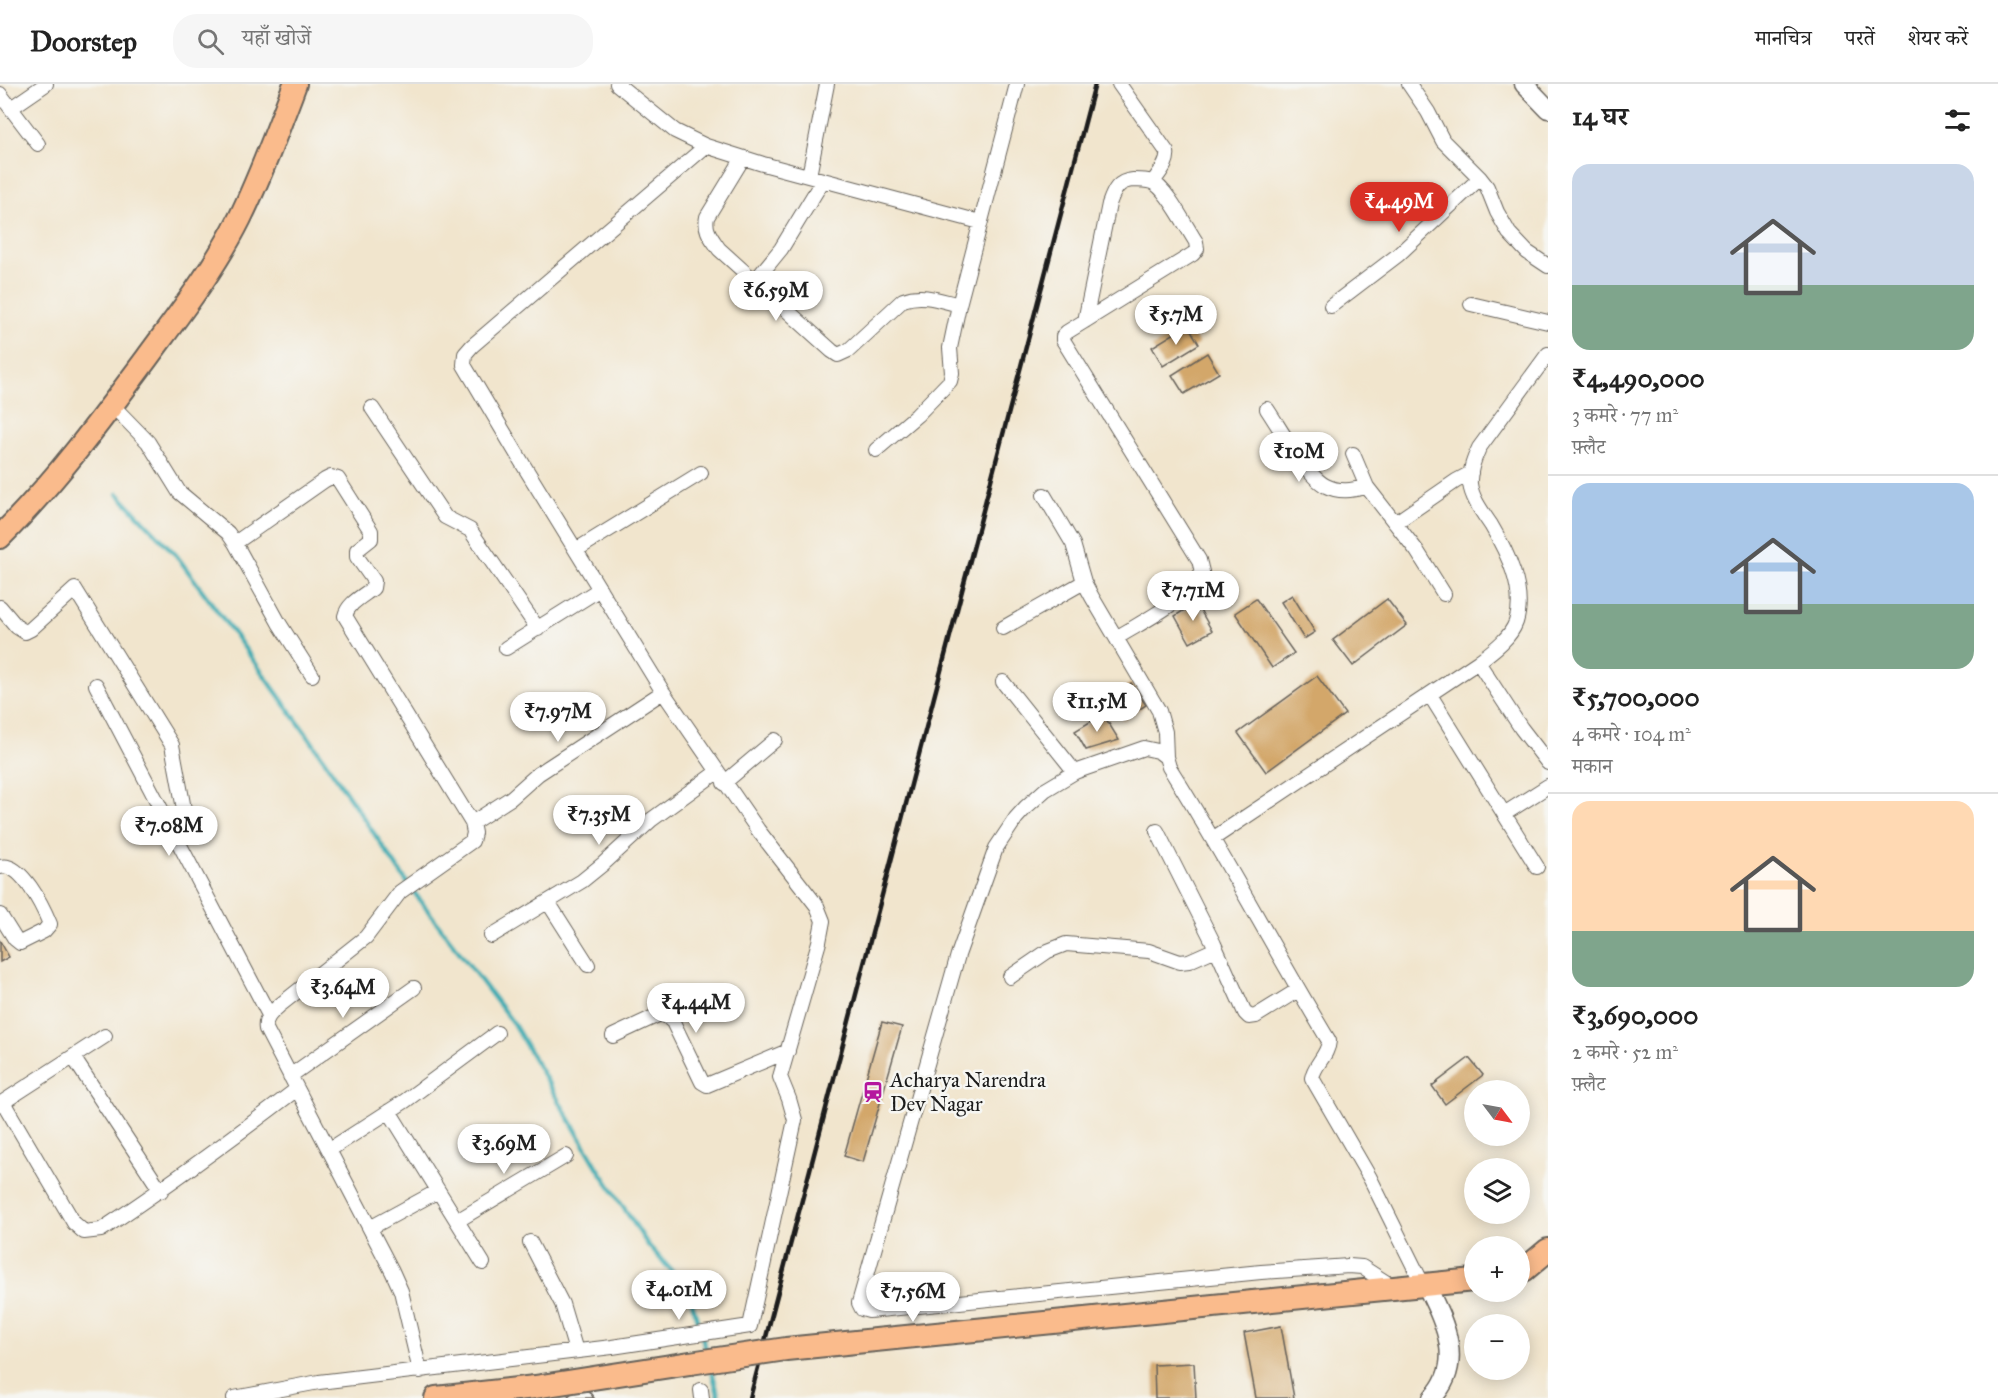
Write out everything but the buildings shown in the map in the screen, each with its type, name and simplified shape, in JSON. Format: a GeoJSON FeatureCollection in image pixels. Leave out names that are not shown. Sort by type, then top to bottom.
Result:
{"type":"FeatureCollection","features":[{"type":"Feature","properties":{"kind":"main road"},"geometry":{"type":"LineString","coordinates":[[0,537],[33,504],[112,405],[192,297],[222,251],[253,188],[296,84]]}},
{"type":"Feature","properties":{"kind":"main road"},"geometry":{"type":"LineString","coordinates":[[1530,1265],[1548,1250]]}},
{"type":"Feature","properties":{"kind":"main road"},"geometry":{"type":"LineString","coordinates":[[447,1398],[786,1349],[1464,1281]]}},
{"type":"Feature","properties":{"kind":"street"},"geometry":{"type":"LineString","coordinates":[[11,108],[46,84]]}},
{"type":"Feature","properties":{"kind":"street"},"geometry":{"type":"LineString","coordinates":[[617,84],[675,131],[705,146],[980,222]]}},
{"type":"Feature","properties":{"kind":"street"},"geometry":{"type":"LineString","coordinates":[[755,281],[781,249],[816,178],[828,84]]}},
{"type":"Feature","properties":{"kind":"street"},"geometry":{"type":"LineString","coordinates":[[876,450],[917,415],[950,381],[952,373],[950,348],[959,305],[1017,84]]}},
{"type":"Feature","properties":{"kind":"street"},"geometry":{"type":"LineString","coordinates":[[1119,84],[1167,152],[1168,158],[1153,182]]}},
{"type":"Feature","properties":{"kind":"street"},"geometry":{"type":"LineString","coordinates":[[1409,84],[1428,112],[1443,141],[1487,187],[1509,233],[1527,252],[1548,266]]}},
{"type":"Feature","properties":{"kind":"street"},"geometry":{"type":"LineString","coordinates":[[1524,84],[1548,110]]}},
{"type":"Feature","properties":{"kind":"street"},"geometry":{"type":"LineString","coordinates":[[0,94],[38,144]]}},
{"type":"Feature","properties":{"kind":"street"},"geometry":{"type":"LineString","coordinates":[[234,1398],[319,1382],[576,1352],[750,1326],[795,1120],[780,1077],[823,921],[817,906],[758,830],[663,692],[464,365],[465,354],[705,146]]}},
{"type":"Feature","properties":{"kind":"street"},"geometry":{"type":"LineString","coordinates":[[743,158],[706,217],[707,232],[719,249],[832,351],[838,354],[849,350],[903,300],[913,296],[924,296],[959,305]]}},
{"type":"Feature","properties":{"kind":"street"},"geometry":{"type":"LineString","coordinates":[[1331,306],[1398,255],[1480,178]]}},
{"type":"Feature","properties":{"kind":"street"},"geometry":{"type":"LineString","coordinates":[[1084,321],[1109,204],[1114,192],[1119,184],[1126,180],[1153,182],[1166,195],[1196,242],[1197,249],[1193,254],[1067,332],[1063,340],[1199,560],[1202,572],[1195,584],[1184,595],[1116,638]]}},
{"type":"Feature","properties":{"kind":"street"},"geometry":{"type":"LineString","coordinates":[[1471,304],[1548,322]]}},
{"type":"Feature","properties":{"kind":"street"},"geometry":{"type":"LineString","coordinates":[[1214,838],[1478,662],[1507,636],[1515,623],[1518,601],[1514,577],[1507,553],[1474,498],[1470,483],[1472,464],[1479,448],[1548,354]]}},
{"type":"Feature","properties":{"kind":"street"},"geometry":{"type":"LineString","coordinates":[[112,405],[148,442],[179,492],[228,533],[279,623],[312,675]]}},
{"type":"Feature","properties":{"kind":"street"},"geometry":{"type":"LineString","coordinates":[[372,408],[445,517],[470,530],[538,628]]}},
{"type":"Feature","properties":{"kind":"street"},"geometry":{"type":"LineString","coordinates":[[1267,409],[1316,479],[1326,486],[1344,490],[1367,487]]}},
{"type":"Feature","properties":{"kind":"street"},"geometry":{"type":"LineString","coordinates":[[1353,454],[1367,487],[1417,551],[1444,594]]}},
{"type":"Feature","properties":{"kind":"street"},"geometry":{"type":"LineString","coordinates":[[576,550],[701,473]]}},
{"type":"Feature","properties":{"kind":"street"},"geometry":{"type":"LineString","coordinates":[[1395,523],[1471,473]]}},
{"type":"Feature","properties":{"kind":"street"},"geometry":{"type":"LineString","coordinates":[[235,543],[325,480],[331,477],[338,479],[371,531],[371,539],[357,550],[357,557],[374,581],[373,588],[351,605],[346,610],[345,616],[472,823],[474,833],[472,842],[400,892],[366,937],[269,1015],[265,1022],[266,1029],[401,1291],[420,1371]]}},
{"type":"Feature","properties":{"kind":"street"},"geometry":{"type":"LineString","coordinates":[[1044,495],[1073,544],[1084,582],[1163,720],[1169,767],[1214,838],[1298,990],[1329,1041],[1326,1054],[1313,1072],[1312,1078],[1370,1178],[1446,1330],[1450,1351],[1448,1375],[1436,1396]]}},
{"type":"Feature","properties":{"kind":"street"},"geometry":{"type":"LineString","coordinates":[[1003,628],[1084,582]]}},
{"type":"Feature","properties":{"kind":"street"},"geometry":{"type":"LineString","coordinates":[[0,607],[17,627],[25,632],[75,589],[172,745],[184,809],[178,839]]}},
{"type":"Feature","properties":{"kind":"street"},"geometry":{"type":"LineString","coordinates":[[506,648],[600,589]]}},
{"type":"Feature","properties":{"kind":"street"},"geometry":{"type":"LineString","coordinates":[[1478,662],[1521,728],[1548,763]]}},
{"type":"Feature","properties":{"kind":"street"},"geometry":{"type":"LineString","coordinates":[[1003,682],[1075,772]]}},
{"type":"Feature","properties":{"kind":"street"},"geometry":{"type":"LineString","coordinates":[[96,685],[269,1015]]}},
{"type":"Feature","properties":{"kind":"street"},"geometry":{"type":"LineString","coordinates":[[472,823],[511,798],[538,774],[663,692]]}},
{"type":"Feature","properties":{"kind":"street"},"geometry":{"type":"LineString","coordinates":[[1430,695],[1538,867]]}},
{"type":"Feature","properties":{"kind":"street"},"geometry":{"type":"LineString","coordinates":[[491,936],[582,881],[651,820],[776,740]]}},
{"type":"Feature","properties":{"kind":"street"},"geometry":{"type":"LineString","coordinates":[[1166,757],[1152,748],[1144,748],[1075,772],[1045,790],[1026,807],[996,848],[958,955],[859,1303],[862,1309],[869,1311],[1272,1271],[1349,1266],[1362,1267],[1395,1288]]}},
{"type":"Feature","properties":{"kind":"street"},"geometry":{"type":"LineString","coordinates":[[1504,814],[1548,786]]}},
{"type":"Feature","properties":{"kind":"street"},"geometry":{"type":"LineString","coordinates":[[1157,831],[1245,1013],[1249,1017],[1256,1016],[1298,990]]}},
{"type":"Feature","properties":{"kind":"street"},"geometry":{"type":"LineString","coordinates":[[0,867],[11,866],[17,870],[28,884],[50,924],[44,931],[20,943],[0,915]]}},
{"type":"Feature","properties":{"kind":"street"},"geometry":{"type":"LineString","coordinates":[[548,903],[588,965]]}},
{"type":"Feature","properties":{"kind":"street"},"geometry":{"type":"LineString","coordinates":[[1010,977],[1048,951],[1066,944],[1149,951],[1180,962],[1189,961],[1216,949]]}},
{"type":"Feature","properties":{"kind":"street"},"geometry":{"type":"LineString","coordinates":[[290,1076],[414,987]]}},
{"type":"Feature","properties":{"kind":"street"},"geometry":{"type":"LineString","coordinates":[[614,1036],[664,1014],[673,1023],[702,1083],[707,1085],[788,1051]]}},
{"type":"Feature","properties":{"kind":"street"},"geometry":{"type":"LineString","coordinates":[[329,1150],[389,1111],[497,1033]]}},
{"type":"Feature","properties":{"kind":"street"},"geometry":{"type":"LineString","coordinates":[[105,1036],[2,1103],[74,1223],[84,1232],[101,1230],[161,1191],[297,1089]]}},
{"type":"Feature","properties":{"kind":"street"},"geometry":{"type":"LineString","coordinates":[[73,1057],[161,1191]]}},
{"type":"Feature","properties":{"kind":"street"},"geometry":{"type":"LineString","coordinates":[[389,1111],[483,1263]]}},
{"type":"Feature","properties":{"kind":"street"},"geometry":{"type":"LineString","coordinates":[[457,1221],[566,1156]]}},
{"type":"Feature","properties":{"kind":"street"},"geometry":{"type":"LineString","coordinates":[[370,1228],[438,1191]]}},
{"type":"Feature","properties":{"kind":"street"},"geometry":{"type":"LineString","coordinates":[[530,1242],[562,1304],[576,1352]]}},
{"type":"Feature","properties":{"kind":"waterway"},"geometry":{"type":"LineString","coordinates":[[118,494],[176,555],[310,739],[413,891],[513,1023],[598,1168],[648,1245],[688,1289],[707,1353]]}},
{"type":"Feature","properties":{"kind":"waterway"},"geometry":{"type":"LineString","coordinates":[[711,1367],[719,1398]]}},
{"type":"Feature","properties":{"kind":"railway"},"geometry":{"type":"LineString","coordinates":[[750,1398],[1095,84]]}},
{"type":"Feature","properties":{"kind":"place","name":"Acharya Narendra Dev Nagar"},"geometry":{"type":"Point","coordinates":[873,1092]}}]}
